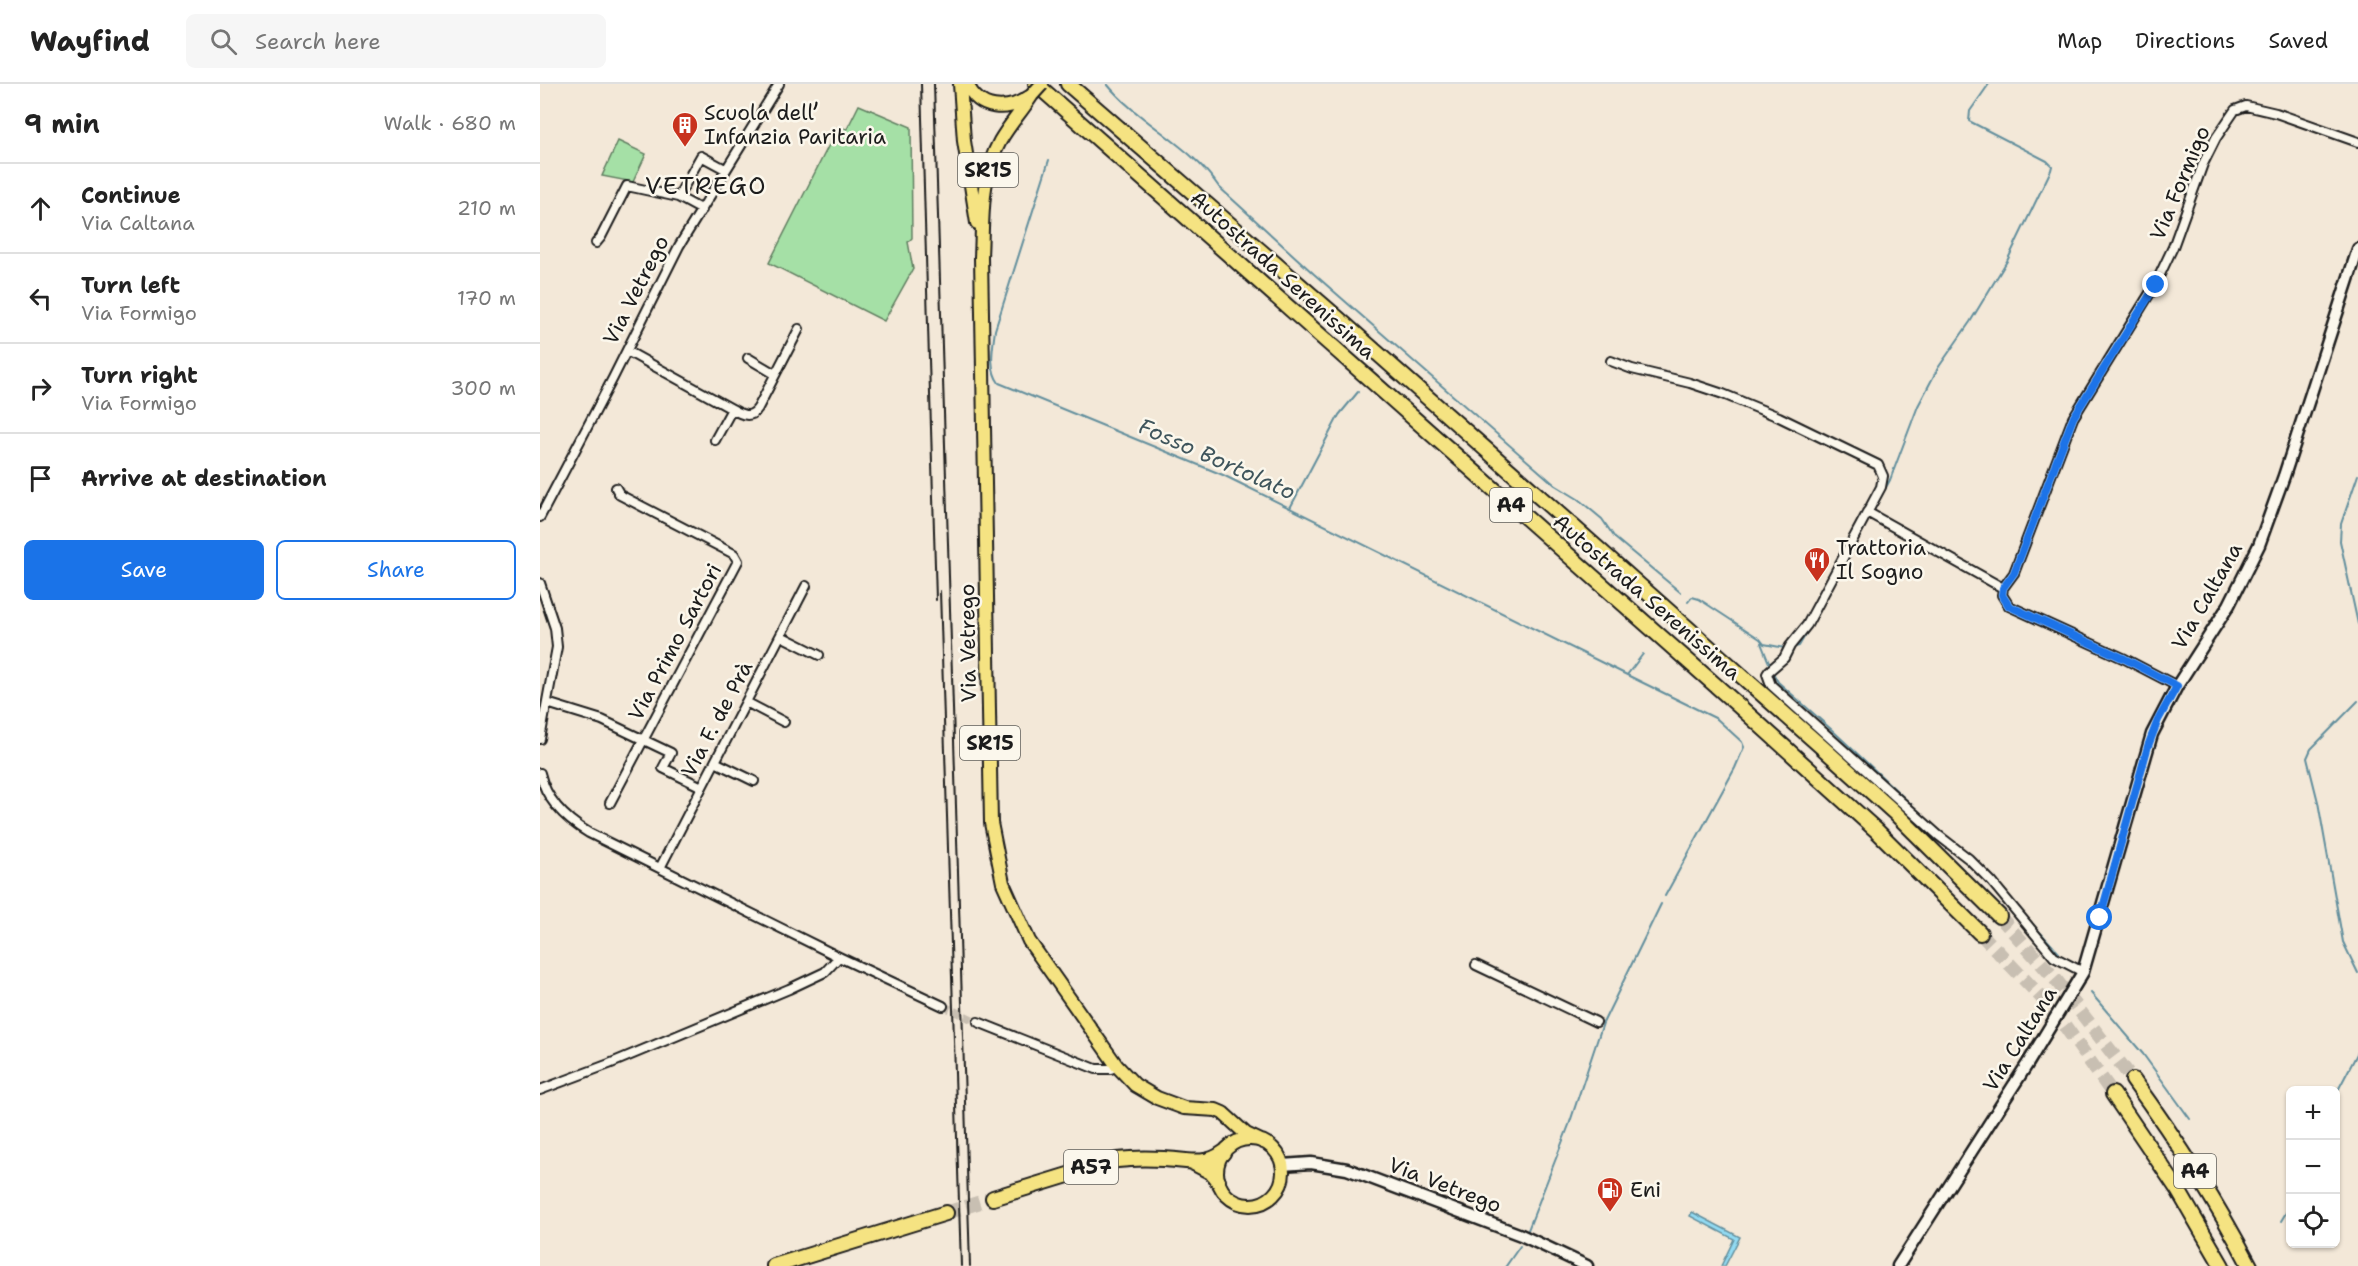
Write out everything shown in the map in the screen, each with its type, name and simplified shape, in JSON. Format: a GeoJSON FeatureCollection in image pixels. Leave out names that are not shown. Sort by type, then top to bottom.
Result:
{"type":"FeatureCollection","features":[{"type":"Feature","properties":{"kind":"highway","name":"Autostrada Serenissima"},"geometry":{"type":"LineString","coordinates":[[1068,84],[1340,320],[1798,726],[1895,813],[1999,916]]}},
{"type":"Feature","properties":{"kind":"highway","name":"Autostrada Serenissima"},"geometry":{"type":"LineString","coordinates":[[1034,89],[1774,738],[1923,875],[1980,933]]}},
{"type":"Feature","properties":{"kind":"highway","name":"A4"},"geometry":{"type":"LineString","coordinates":[[2133,1080],[2169,1129],[2250,1266]]}},
{"type":"Feature","properties":{"kind":"highway","name":"A4"},"geometry":{"type":"LineString","coordinates":[[2113,1094],[2178,1190],[2222,1266]]}},
{"type":"Feature","properties":{"kind":"highway","name":"A57"},"geometry":{"type":"LineString","coordinates":[[993,1198],[1117,1160],[1137,1158],[1192,1162],[1210,1160],[1225,1151]]}},
{"type":"Feature","properties":{"kind":"highway"},"geometry":{"type":"LineString","coordinates":[[1192,1162],[1207,1169],[1218,1181]]}},
{"type":"Feature","properties":{"kind":"highway"},"geometry":{"type":"LineString","coordinates":[[774,1266],[946,1213]]}},
{"type":"Feature","properties":{"kind":"main road","name":"Via Vetrego"},"geometry":{"type":"LineString","coordinates":[[960,84],[964,141],[981,257]]}},
{"type":"Feature","properties":{"kind":"main road","name":"SR15"},"geometry":{"type":"LineString","coordinates":[[967,84],[970,91],[980,101],[994,107],[1010,107],[1034,89]]}},
{"type":"Feature","properties":{"kind":"main road","name":"Via Vetrego"},"geometry":{"type":"LineString","coordinates":[[1042,84],[1034,89],[1006,131],[991,160],[984,191],[981,257],[991,823],[1004,883],[1029,941],[1117,1066],[1135,1085],[1157,1098],[1184,1108],[1216,1110],[1246,1134],[1272,1148],[1282,1164],[1311,1163],[1347,1169],[1521,1235],[1587,1266]]}},
{"type":"Feature","properties":{"kind":"main road","name":"Via Caltana"},"geometry":{"type":"LineString","coordinates":[[1898,1266],[2084,972],[2145,754],[2158,720],[2229,605],[2259,545],[2284,476],[2358,249]]}},
{"type":"Feature","properties":{"kind":"main road"},"geometry":{"type":"LineString","coordinates":[[1229,1119],[1232,1133],[1218,1164],[1218,1181],[1221,1189],[1232,1200],[1246,1205],[1262,1203],[1275,1194],[1282,1180],[1282,1164]]}},
{"type":"Feature","properties":{"kind":"main road"},"geometry":{"type":"LineString","coordinates":[[1225,1151],[1233,1144],[1248,1139],[1263,1142]]}},
{"type":"Feature","properties":{"kind":"street","name":"Via Vetrego"},"geometry":{"type":"LineString","coordinates":[[540,517],[679,246],[779,84]]}},
{"type":"Feature","properties":{"kind":"street","name":"Via Formigo"},"geometry":{"type":"LineString","coordinates":[[2003,588],[2014,573],[2073,418],[2156,285],[2204,164],[2216,138],[2235,110],[2246,106],[2276,113],[2358,142]]}},
{"type":"Feature","properties":{"kind":"street"},"geometry":{"type":"LineString","coordinates":[[678,197],[701,156],[725,169]]}},
{"type":"Feature","properties":{"kind":"street"},"geometry":{"type":"LineString","coordinates":[[596,243],[602,237],[627,186],[678,197],[702,210]]}},
{"type":"Feature","properties":{"kind":"street"},"geometry":{"type":"LineString","coordinates":[[627,351],[744,415],[754,413],[800,329]]}},
{"type":"Feature","properties":{"kind":"street"},"geometry":{"type":"LineString","coordinates":[[748,358],[775,374]]}},
{"type":"Feature","properties":{"kind":"street"},"geometry":{"type":"LineString","coordinates":[[1611,360],[1632,369],[1690,383],[1723,394],[1779,417],[1873,462],[1882,471],[1881,487],[1871,514],[1806,625],[1779,664],[1767,674],[1771,685],[1938,835],[1969,859],[1992,882],[2054,957],[2084,972]]}},
{"type":"Feature","properties":{"kind":"street"},"geometry":{"type":"LineString","coordinates":[[716,440],[732,409]]}},
{"type":"Feature","properties":{"kind":"street","name":"Via Primo Sartori"},"geometry":{"type":"LineString","coordinates":[[610,803],[738,561],[734,554],[620,495],[616,488]]}},
{"type":"Feature","properties":{"kind":"street"},"geometry":{"type":"LineString","coordinates":[[1871,514],[2003,588],[2002,595],[2009,606],[2125,659],[2177,686]]}},
{"type":"Feature","properties":{"kind":"street"},"geometry":{"type":"LineString","coordinates":[[540,584],[557,638],[556,658],[540,739]]}},
{"type":"Feature","properties":{"kind":"street","name":"Via F. de Prà"},"geometry":{"type":"LineString","coordinates":[[660,868],[806,586]]}},
{"type":"Feature","properties":{"kind":"street"},"geometry":{"type":"LineString","coordinates":[[781,636],[819,655]]}},
{"type":"Feature","properties":{"kind":"street"},"geometry":{"type":"LineString","coordinates":[[746,702],[784,722]]}},
{"type":"Feature","properties":{"kind":"street","name":"Via Primo Sartori"},"geometry":{"type":"LineString","coordinates":[[547,703],[602,720],[671,753],[663,768],[702,787]]}},
{"type":"Feature","properties":{"kind":"street"},"geometry":{"type":"LineString","coordinates":[[715,762],[754,781]]}},
{"type":"Feature","properties":{"kind":"street"},"geometry":{"type":"LineString","coordinates":[[540,773],[549,793],[570,820],[590,833],[943,1006]]}},
{"type":"Feature","properties":{"kind":"street"},"geometry":{"type":"LineString","coordinates":[[540,1090],[609,1064],[789,989],[825,972],[839,957]]}},
{"type":"Feature","properties":{"kind":"street"},"geometry":{"type":"LineString","coordinates":[[1476,965],[1596,1022]]}},
{"type":"Feature","properties":{"kind":"street"},"geometry":{"type":"LineString","coordinates":[[978,1022],[1096,1069],[1111,1070],[1117,1066]]}},
{"type":"Feature","properties":{"kind":"green space"},"geometry":{"type":"Polygon","coordinates":[[[859,105],[911,127],[912,238],[908,242],[913,269],[884,321],[769,263],[838,127],[847,129],[859,105]]]}},
{"type":"Feature","properties":{"kind":"green space"},"geometry":{"type":"Polygon","coordinates":[[[618,141],[646,154],[633,182],[602,176],[618,141]]]}},
{"type":"Feature","properties":{"kind":"water"},"geometry":{"type":"Polygon","coordinates":[[[1692,1212],[1740,1237],[1725,1266],[1721,1266],[1734,1239],[1690,1216],[1692,1212]]]}},
{"type":"Feature","properties":{"kind":"waterway","name":"Fosso Bortolato"},"geometry":{"type":"LineString","coordinates":[[1107,84],[1134,111],[1195,159],[1219,187],[1314,274],[1555,485],[1578,499],[1602,519],[1615,538],[1680,592]]}},
{"type":"Feature","properties":{"kind":"waterway"},"geometry":{"type":"LineString","coordinates":[[1814,619],[1890,480],[1918,406],[1938,368],[1970,322],[2007,261],[2051,170],[2052,166],[2047,161],[1969,121],[1970,111],[1989,84]]}},
{"type":"Feature","properties":{"kind":"waterway","name":"Fosso Bortolato"},"geometry":{"type":"LineString","coordinates":[[1049,160],[995,330],[992,364],[999,383],[1223,475],[1627,675]]}},
{"type":"Feature","properties":{"kind":"waterway"},"geometry":{"type":"LineString","coordinates":[[1290,508],[1339,415],[1358,392]]}},
{"type":"Feature","properties":{"kind":"waterway"},"geometry":{"type":"LineString","coordinates":[[2358,475],[2341,524],[2340,541],[2358,624]]}},
{"type":"Feature","properties":{"kind":"waterway"},"geometry":{"type":"LineString","coordinates":[[1688,602],[1692,597],[1699,599],[1760,639],[1764,644],[1785,648]]}},
{"type":"Feature","properties":{"kind":"waterway"},"geometry":{"type":"LineString","coordinates":[[1791,648],[1799,646],[1810,627]]}},
{"type":"Feature","properties":{"kind":"waterway"},"geometry":{"type":"LineString","coordinates":[[1761,643],[1769,663]]}},
{"type":"Feature","properties":{"kind":"waterway"},"geometry":{"type":"LineString","coordinates":[[1643,654],[1627,675],[1717,719],[1742,742],[1744,747],[1735,768],[1665,896]]}},
{"type":"Feature","properties":{"kind":"waterway"},"geometry":{"type":"LineString","coordinates":[[1773,673],[1778,682],[1944,835]]}},
{"type":"Feature","properties":{"kind":"waterway"},"geometry":{"type":"LineString","coordinates":[[2358,701],[2311,749],[2307,758],[2318,802],[2343,942],[2358,973]]}},
{"type":"Feature","properties":{"kind":"waterway"},"geometry":{"type":"LineString","coordinates":[[1963,850],[1996,880],[2003,890]]}},
{"type":"Feature","properties":{"kind":"waterway"},"geometry":{"type":"LineString","coordinates":[[1528,1230],[1569,1125],[1603,1023],[1661,904]]}},
{"type":"Feature","properties":{"kind":"waterway"},"geometry":{"type":"LineString","coordinates":[[2018,908],[2059,953]]}},
{"type":"Feature","properties":{"kind":"waterway"},"geometry":{"type":"LineString","coordinates":[[2091,993],[2143,1054],[2190,1119]]}},
{"type":"Feature","properties":{"kind":"waterway"},"geometry":{"type":"LineString","coordinates":[[2340,1086],[2358,1052]]}},
{"type":"Feature","properties":{"kind":"waterway"},"geometry":{"type":"LineString","coordinates":[[2281,1221],[2286,1213]]}},
{"type":"Feature","properties":{"kind":"waterway"},"geometry":{"type":"LineString","coordinates":[[1506,1266],[1520,1246]]}},
{"type":"Feature","properties":{"kind":"tunnel"},"geometry":{"type":"LineString","coordinates":[[1999,916],[2056,980],[2133,1080]]}},
{"type":"Feature","properties":{"kind":"tunnel"},"geometry":{"type":"LineString","coordinates":[[1980,933],[2042,998],[2065,1026],[2113,1094]]}},
{"type":"Feature","properties":{"kind":"tunnel"},"geometry":{"type":"LineString","coordinates":[[943,1006],[978,1022]]}},
{"type":"Feature","properties":{"kind":"tunnel"},"geometry":{"type":"LineString","coordinates":[[946,1213],[993,1198]]}},
{"type":"Feature","properties":{"kind":"railway"},"geometry":{"type":"LineString","coordinates":[[921,84],[936,600]]}},
{"type":"Feature","properties":{"kind":"railway"},"geometry":{"type":"LineString","coordinates":[[934,84],[970,1266]]}},
{"type":"Feature","properties":{"kind":"railway"},"geometry":{"type":"LineString","coordinates":[[940,591],[961,1266]]}},
{"type":"Feature","properties":{"kind":"place","name":"Scuola dell’ Infanzia Paritaria"},"geometry":{"type":"Point","coordinates":[685,148]}},
{"type":"Feature","properties":{"kind":"place","name":"Trattoria Il Sogno"},"geometry":{"type":"Point","coordinates":[1817,583]}},
{"type":"Feature","properties":{"kind":"place","name":"Eni"},"geometry":{"type":"Point","coordinates":[1610,1213]}},
{"type":"Feature","properties":{"kind":"district","name":"VETREGO"},"geometry":{"type":"Point","coordinates":[706,186]}},
{"type":"Feature","properties":{"kind":"route"},"geometry":{"type":"LineString","coordinates":[[2100,918],[2142,762],[2158,720],[2177,686],[2125,659],[2009,606],[2002,595],[2003,588],[2014,573],[2032,529],[2073,418],[2156,285]]}}]}
